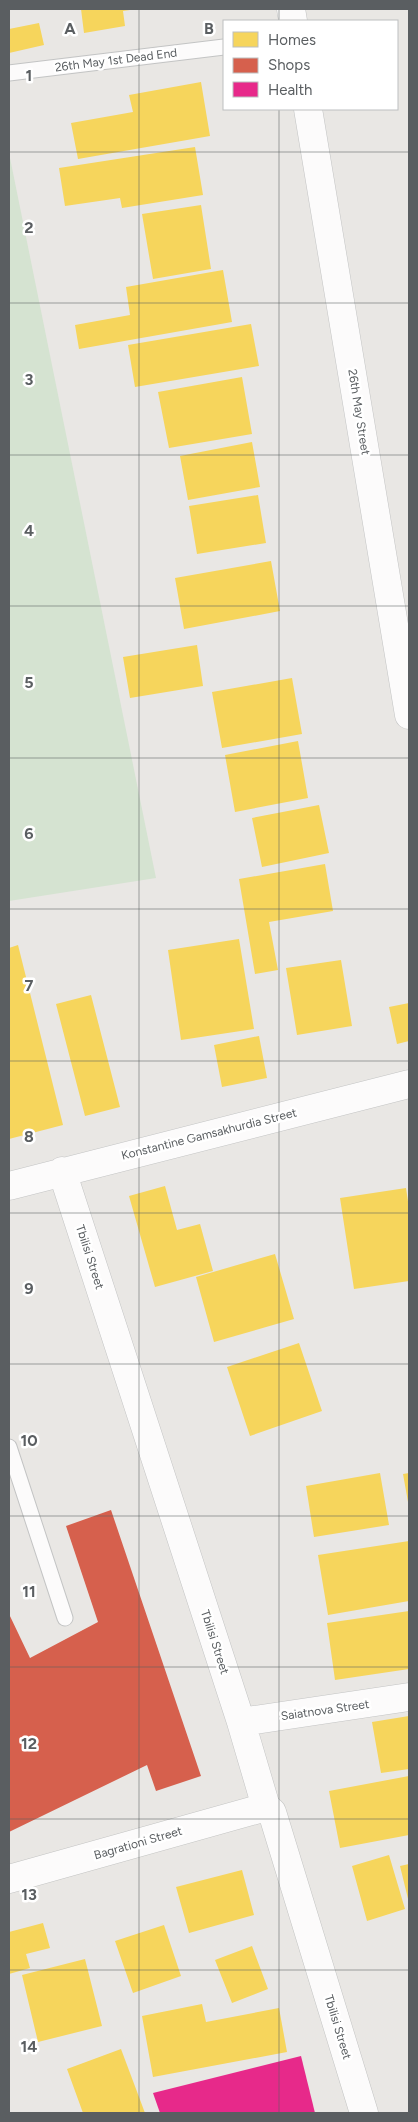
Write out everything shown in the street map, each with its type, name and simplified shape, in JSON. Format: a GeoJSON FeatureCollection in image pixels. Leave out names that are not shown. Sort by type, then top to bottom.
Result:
{"type":"FeatureCollection","features":[{"type":"Feature","properties":{"kind":"street","name":"26th May Street"},"geometry":{"type":"LineString","coordinates":[[308,110],[409,715]]}},
{"type":"Feature","properties":{"kind":"street","name":"Konstantine Gamsakhurdia Street"},"geometry":{"type":"LineString","coordinates":[[9,1186],[409,1084]]}},
{"type":"Feature","properties":{"kind":"street","name":"Tbilisi Street"},"geometry":{"type":"LineString","coordinates":[[62,1171],[241,1722],[266,1807],[272,1812],[364,2113]]}},
{"type":"Feature","properties":{"kind":"street","name":"Saiatnova Street"},"geometry":{"type":"LineString","coordinates":[[241,1722],[409,1698]]}},
{"type":"Feature","properties":{"kind":"street","name":"Bagrationi Street"},"geometry":{"type":"LineString","coordinates":[[9,1879],[266,1807]]}},
{"type":"Feature","properties":{"kind":"lane","name":"26th May 1st Dead End"},"geometry":{"type":"LineString","coordinates":[[9,73],[223,47]]}},
{"type":"Feature","properties":{"kind":"lane"},"geometry":{"type":"LineString","coordinates":[[9,1447],[65,1618]]}},
{"type":"Feature","properties":{"kind":"green space"},"geometry":{"type":"Polygon","coordinates":[[[9,153],[156,878],[9,901],[9,153]]]}},
{"type":"Feature","properties":{"kind":"building: Homes"},"geometry":{"type":"Polygon","coordinates":[[[81,9],[130,10],[123,11],[125,26],[84,33],[81,9]]]}},
{"type":"Feature","properties":{"kind":"building: Homes"},"geometry":{"type":"Polygon","coordinates":[[[39,23],[44,45],[9,53],[9,29],[39,23]]]}},
{"type":"Feature","properties":{"kind":"building: Homes"},"geometry":{"type":"Polygon","coordinates":[[[201,82],[210,136],[78,159],[71,123],[133,112],[129,95],[201,82]]]}},
{"type":"Feature","properties":{"kind":"building: Homes"},"geometry":{"type":"Polygon","coordinates":[[[195,147],[203,195],[122,208],[120,198],[65,206],[59,168],[195,147]]]}},
{"type":"Feature","properties":{"kind":"building: Homes"},"geometry":{"type":"Polygon","coordinates":[[[201,205],[211,269],[153,279],[142,214],[201,205]]]}},
{"type":"Feature","properties":{"kind":"building: Homes"},"geometry":{"type":"Polygon","coordinates":[[[223,270],[232,322],[79,349],[75,325],[130,315],[126,287],[223,270]]]}},
{"type":"Feature","properties":{"kind":"building: Homes"},"geometry":{"type":"Polygon","coordinates":[[[251,324],[259,366],[135,387],[128,345],[251,324]]]}},
{"type":"Feature","properties":{"kind":"building: Homes"},"geometry":{"type":"Polygon","coordinates":[[[242,377],[252,434],[169,448],[158,392],[242,377]]]}},
{"type":"Feature","properties":{"kind":"building: Homes"},"geometry":{"type":"Polygon","coordinates":[[[252,442],[260,487],[188,500],[180,456],[252,442]]]}},
{"type":"Feature","properties":{"kind":"building: Homes"},"geometry":{"type":"Polygon","coordinates":[[[258,495],[266,543],[197,554],[189,506],[258,495]]]}},
{"type":"Feature","properties":{"kind":"building: Homes"},"geometry":{"type":"Polygon","coordinates":[[[271,561],[280,611],[184,629],[175,578],[271,561]]]}},
{"type":"Feature","properties":{"kind":"building: Homes"},"geometry":{"type":"Polygon","coordinates":[[[197,645],[203,686],[130,698],[123,657],[197,645]]]}},
{"type":"Feature","properties":{"kind":"building: Homes"},"geometry":{"type":"Polygon","coordinates":[[[292,678],[302,734],[222,748],[212,692],[292,678]]]}},
{"type":"Feature","properties":{"kind":"building: Homes"},"geometry":{"type":"Polygon","coordinates":[[[298,741],[308,798],[235,812],[225,755],[298,741]]]}},
{"type":"Feature","properties":{"kind":"building: Homes"},"geometry":{"type":"Polygon","coordinates":[[[319,805],[329,853],[262,867],[252,818],[319,805]]]}},
{"type":"Feature","properties":{"kind":"building: Homes"},"geometry":{"type":"Polygon","coordinates":[[[325,864],[333,911],[269,922],[278,970],[255,974],[239,879],[325,864]]]}},
{"type":"Feature","properties":{"kind":"building: Homes"},"geometry":{"type":"Polygon","coordinates":[[[239,939],[254,1029],[181,1040],[168,950],[239,939]]]}},
{"type":"Feature","properties":{"kind":"building: Homes"},"geometry":{"type":"Polygon","coordinates":[[[18,945],[63,1125],[9,1139],[9,948],[18,945]]]}},
{"type":"Feature","properties":{"kind":"building: Homes"},"geometry":{"type":"Polygon","coordinates":[[[341,960],[352,1026],[297,1035],[286,968],[341,960]]]}},
{"type":"Feature","properties":{"kind":"building: Homes"},"geometry":{"type":"Polygon","coordinates":[[[91,995],[120,1107],[85,1116],[56,1004],[91,995]]]}},
{"type":"Feature","properties":{"kind":"building: Homes"},"geometry":{"type":"Polygon","coordinates":[[[409,1003],[409,1041],[397,1044],[389,1007],[409,1003]]]}},
{"type":"Feature","properties":{"kind":"building: Homes"},"geometry":{"type":"Polygon","coordinates":[[[259,1036],[267,1078],[222,1087],[214,1045],[259,1036]]]}},
{"type":"Feature","properties":{"kind":"building: Homes"},"geometry":{"type":"Polygon","coordinates":[[[165,1186],[177,1230],[200,1224],[213,1271],[155,1287],[129,1196],[165,1186]]]}},
{"type":"Feature","properties":{"kind":"building: Homes"},"geometry":{"type":"Polygon","coordinates":[[[406,1188],[409,1208],[409,1281],[354,1289],[340,1198],[406,1188]]]}},
{"type":"Feature","properties":{"kind":"building: Homes"},"geometry":{"type":"Polygon","coordinates":[[[275,1254],[294,1319],[214,1342],[196,1277],[275,1254]]]}},
{"type":"Feature","properties":{"kind":"building: Homes"},"geometry":{"type":"Polygon","coordinates":[[[299,1343],[322,1411],[250,1436],[227,1367],[299,1343]]]}},
{"type":"Feature","properties":{"kind":"building: Homes"},"geometry":{"type":"Polygon","coordinates":[[[380,1473],[389,1525],[314,1537],[306,1486],[380,1473]]]}},
{"type":"Feature","properties":{"kind":"building: Homes"},"geometry":{"type":"Polygon","coordinates":[[[409,1473],[409,1501],[408,1502],[403,1474],[409,1473]]]}},
{"type":"Feature","properties":{"kind":"building: Homes"},"geometry":{"type":"Polygon","coordinates":[[[409,1541],[409,1601],[328,1615],[318,1555],[409,1541]]]}},
{"type":"Feature","properties":{"kind":"building: Homes"},"geometry":{"type":"Polygon","coordinates":[[[409,1611],[409,1669],[335,1680],[327,1623],[409,1611]]]}},
{"type":"Feature","properties":{"kind":"building: Homes"},"geometry":{"type":"Polygon","coordinates":[[[409,1716],[409,1769],[381,1773],[372,1722],[409,1716]]]}},
{"type":"Feature","properties":{"kind":"building: Homes"},"geometry":{"type":"Polygon","coordinates":[[[409,1776],[409,1835],[340,1848],[329,1791],[409,1776]]]}},
{"type":"Feature","properties":{"kind":"building: Homes"},"geometry":{"type":"Polygon","coordinates":[[[389,1855],[405,1909],[367,1921],[352,1866],[389,1855]]]}},
{"type":"Feature","properties":{"kind":"building: Homes"},"geometry":{"type":"Polygon","coordinates":[[[409,1864],[409,1903],[400,1866],[409,1864]]]}},
{"type":"Feature","properties":{"kind":"building: Homes"},"geometry":{"type":"Polygon","coordinates":[[[242,1870],[254,1915],[189,1933],[176,1887],[242,1870]]]}},
{"type":"Feature","properties":{"kind":"building: Homes"},"geometry":{"type":"Polygon","coordinates":[[[43,1923],[50,1948],[26,1954],[30,1968],[9,1974],[9,1932],[43,1923]]]}},
{"type":"Feature","properties":{"kind":"building: Homes"},"geometry":{"type":"Polygon","coordinates":[[[164,1925],[181,1976],[133,1993],[115,1941],[164,1925]]]}},
{"type":"Feature","properties":{"kind":"building: Homes"},"geometry":{"type":"Polygon","coordinates":[[[252,1946],[268,1989],[232,2003],[215,1960],[252,1946]]]}},
{"type":"Feature","properties":{"kind":"building: Homes"},"geometry":{"type":"Polygon","coordinates":[[[85,1959],[102,2026],[38,2042],[22,1975],[85,1959]]]}},
{"type":"Feature","properties":{"kind":"building: Homes"},"geometry":{"type":"Polygon","coordinates":[[[202,2004],[206,2022],[279,2008],[287,2052],[153,2077],[142,2016],[202,2004]]]}},
{"type":"Feature","properties":{"kind":"building: Homes"},"geometry":{"type":"Polygon","coordinates":[[[121,2049],[145,2113],[83,2113],[67,2069],[121,2049]]]}},
{"type":"Feature","properties":{"kind":"building: Shops"},"geometry":{"type":"Polygon","coordinates":[[[111,1510],[201,1776],[156,1791],[147,1765],[9,1832],[9,1614],[30,1658],[98,1622],[66,1526],[111,1510]]]}},
{"type":"Feature","properties":{"kind":"building: Health"},"geometry":{"type":"Polygon","coordinates":[[[301,2056],[315,2113],[160,2113],[153,2093],[301,2056]]]}}]}
